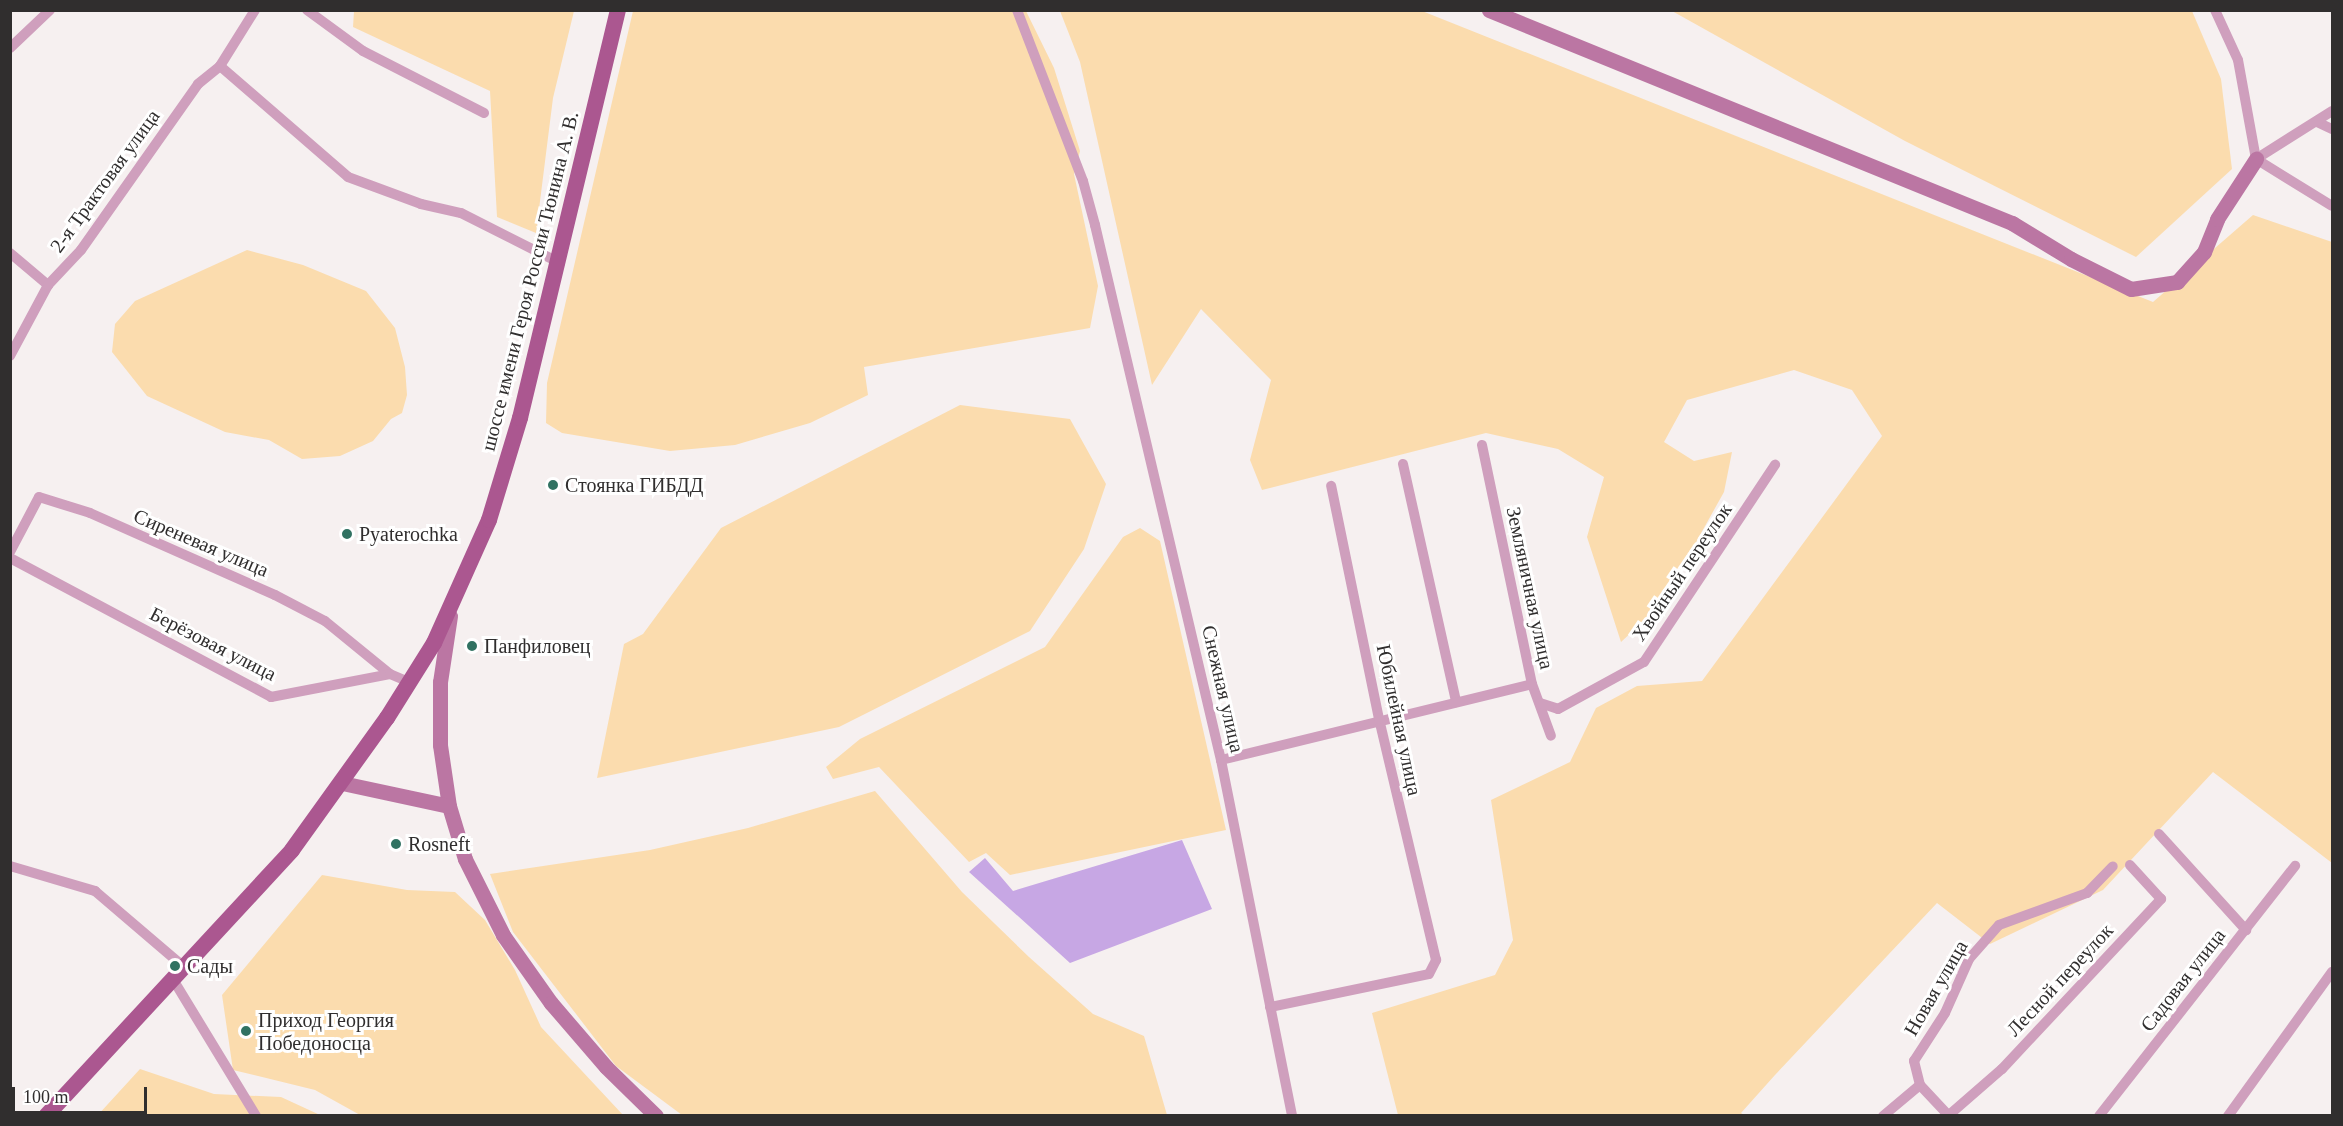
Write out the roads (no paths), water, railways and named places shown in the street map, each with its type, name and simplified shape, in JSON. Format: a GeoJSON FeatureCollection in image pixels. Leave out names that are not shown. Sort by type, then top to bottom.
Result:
{"type":"FeatureCollection","features":[{"type":"Feature","properties":{"kind":"main road","name":"шоссе имени Героя России Тюнина А. В."},"geometry":{"type":"LineString","coordinates":[[46,1116],[179,975],[292,850],[342,783],[411,683],[452,607],[489,520],[520,418],[561,263],[618,10]]}},
{"type":"Feature","properties":{"kind":"street"},"geometry":{"type":"LineString","coordinates":[[10,48],[50,10]]}},
{"type":"Feature","properties":{"kind":"street","name":"2-я Трактовая улица"},"geometry":{"type":"LineString","coordinates":[[10,356],[48,285],[81,250],[198,84],[220,66],[255,10]]}},
{"type":"Feature","properties":{"kind":"street"},"geometry":{"type":"LineString","coordinates":[[307,10],[363,51],[484,113]]}},
{"type":"Feature","properties":{"kind":"street","name":"Снежная улица"},"geometry":{"type":"LineString","coordinates":[[1017,10],[1083,181],[1221,760],[1292,1116]]}},
{"type":"Feature","properties":{"kind":"street"},"geometry":{"type":"LineString","coordinates":[[1489,10],[2012,223],[2071,260],[2131,289],[2177,282],[2204,252],[2217,219],[2256,159],[2332,111]]}},
{"type":"Feature","properties":{"kind":"street"},"geometry":{"type":"LineString","coordinates":[[2215,10],[2238,60],[2256,159],[2332,206]]}},
{"type":"Feature","properties":{"kind":"street"},"geometry":{"type":"LineString","coordinates":[[220,66],[348,177],[421,204],[461,213],[561,263]]}},
{"type":"Feature","properties":{"kind":"street"},"geometry":{"type":"LineString","coordinates":[[2317,122],[2332,129]]}},
{"type":"Feature","properties":{"kind":"street"},"geometry":{"type":"LineString","coordinates":[[10,253],[48,285]]}},
{"type":"Feature","properties":{"kind":"street","name":"Земляничная улица"},"geometry":{"type":"LineString","coordinates":[[1482,445],[1532,684],[1551,736]]}},
{"type":"Feature","properties":{"kind":"street"},"geometry":{"type":"LineString","coordinates":[[1403,464],[1456,702]]}},
{"type":"Feature","properties":{"kind":"street","name":"Хвойный переулок"},"geometry":{"type":"LineString","coordinates":[[1540,703],[1558,709],[1644,662],[1775,465]]}},
{"type":"Feature","properties":{"kind":"street","name":"Юбилейная улица"},"geometry":{"type":"LineString","coordinates":[[1270,1007],[1429,974],[1436,960],[1379,719],[1331,486]]}},
{"type":"Feature","properties":{"kind":"street","name":"Сиреневая улица"},"geometry":{"type":"LineString","coordinates":[[10,552],[39,497],[90,513],[305,610],[325,621],[390,674]]}},
{"type":"Feature","properties":{"kind":"street","name":"Берёзовая улица"},"geometry":{"type":"LineString","coordinates":[[10,558],[271,697],[390,674]]}},
{"type":"Feature","properties":{"kind":"street"},"geometry":{"type":"LineString","coordinates":[[452,607],[438,713],[449,806],[465,859],[502,935],[551,1003],[606,1067],[656,1116]]}},
{"type":"Feature","properties":{"kind":"street"},"geometry":{"type":"LineString","coordinates":[[390,674],[411,683]]}},
{"type":"Feature","properties":{"kind":"street"},"geometry":{"type":"LineString","coordinates":[[1221,760],[1379,719],[1532,684]]}},
{"type":"Feature","properties":{"kind":"street"},"geometry":{"type":"LineString","coordinates":[[342,783],[449,806]]}},
{"type":"Feature","properties":{"kind":"street"},"geometry":{"type":"LineString","coordinates":[[2159,834],[2246,930]]}},
{"type":"Feature","properties":{"kind":"street","name":"Лесной переулок"},"geometry":{"type":"LineString","coordinates":[[1949,1115],[2002,1069],[2162,899],[2130,865]]}},
{"type":"Feature","properties":{"kind":"street"},"geometry":{"type":"LineString","coordinates":[[10,866],[95,891],[179,975],[256,1116]]}},
{"type":"Feature","properties":{"kind":"street","name":"Новая улица"},"geometry":{"type":"LineString","coordinates":[[1920,1085],[1914,1061],[1945,1013],[1969,959],[1999,925],[2087,893],[2113,866]]}},
{"type":"Feature","properties":{"kind":"street","name":"Садовая улица"},"geometry":{"type":"LineString","coordinates":[[2099,1116],[2295,866]]}},
{"type":"Feature","properties":{"kind":"street"},"geometry":{"type":"LineString","coordinates":[[2228,1116],[2332,972]]}},
{"type":"Feature","properties":{"kind":"street"},"geometry":{"type":"LineString","coordinates":[[1883,1116],[1920,1085],[1949,1115]]}},
{"type":"Feature","properties":{"kind":"place","name":"Стоянка ГИБДД"},"geometry":{"type":"Point","coordinates":[553,485]}},
{"type":"Feature","properties":{"kind":"place","name":"Pyaterochka"},"geometry":{"type":"Point","coordinates":[347,534]}},
{"type":"Feature","properties":{"kind":"place","name":"Панфиловец"},"geometry":{"type":"Point","coordinates":[472,646]}},
{"type":"Feature","properties":{"kind":"place","name":"Rosneft"},"geometry":{"type":"Point","coordinates":[396,844]}},
{"type":"Feature","properties":{"kind":"place","name":"Сады"},"geometry":{"type":"Point","coordinates":[175,966]}},
{"type":"Feature","properties":{"kind":"place","name":"Приход Георгия Победоносца"},"geometry":{"type":"Point","coordinates":[246,1031]}}]}
